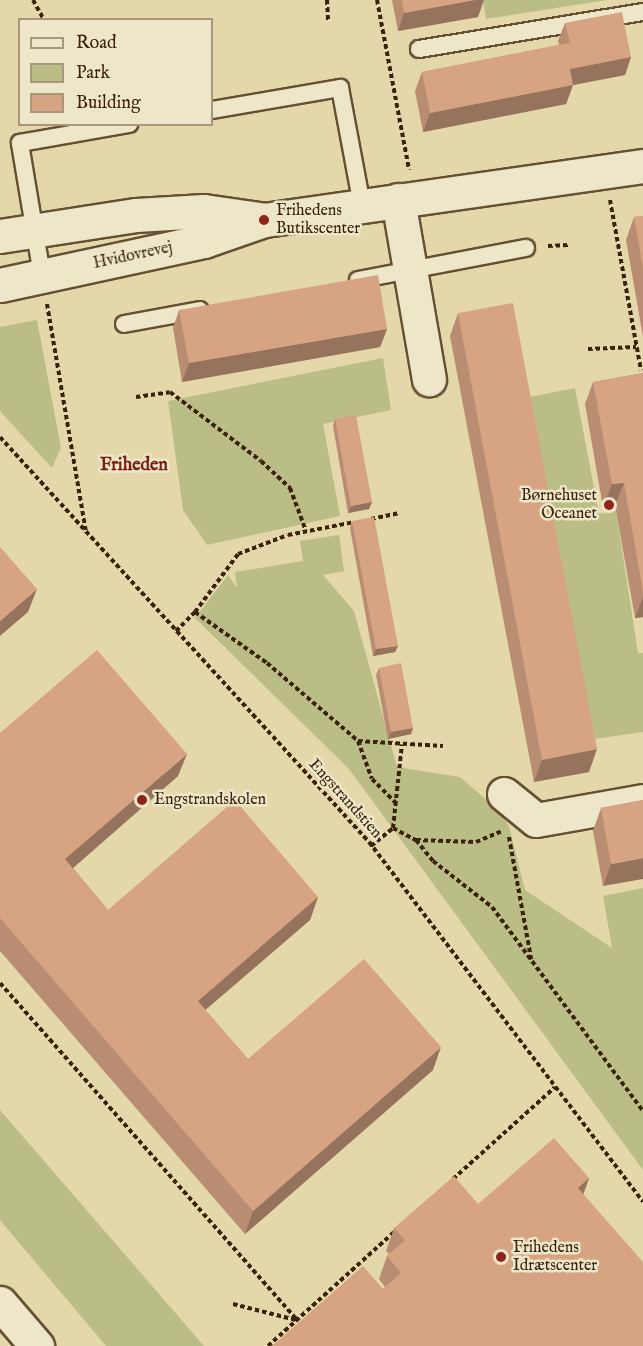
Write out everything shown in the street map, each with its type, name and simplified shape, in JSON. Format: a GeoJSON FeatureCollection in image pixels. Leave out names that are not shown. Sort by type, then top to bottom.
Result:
{"type":"FeatureCollection","features":[{"type":"Feature","properties":{"kind":"street","name":"Hvidovrevej"},"geometry":{"type":"LineString","coordinates":[[0,285],[204,241],[264,220],[643,166]]}},
{"type":"Feature","properties":{"kind":"street"},"geometry":{"type":"LineString","coordinates":[[406,199],[412,270],[429,379]]}},
{"type":"Feature","properties":{"kind":"street","name":"Hvidovrevej"},"geometry":{"type":"LineString","coordinates":[[0,236],[136,214],[204,211],[264,220]]}},
{"type":"Feature","properties":{"kind":"street"},"geometry":{"type":"LineString","coordinates":[[504,794],[536,820],[643,801]]}},
{"type":"Feature","properties":{"kind":"street"},"geometry":{"type":"LineString","coordinates":[[0,1303],[38,1346]]}},
{"type":"Feature","properties":{"kind":"lane"},"geometry":{"type":"LineString","coordinates":[[419,49],[643,12]]}},
{"type":"Feature","properties":{"kind":"lane"},"geometry":{"type":"LineString","coordinates":[[213,110],[340,88],[362,205]]}},
{"type":"Feature","properties":{"kind":"lane"},"geometry":{"type":"LineString","coordinates":[[42,275],[20,142],[117,126]]}},
{"type":"Feature","properties":{"kind":"lane"},"geometry":{"type":"LineString","coordinates":[[343,283],[526,248]]}},
{"type":"Feature","properties":{"kind":"lane"},"geometry":{"type":"LineString","coordinates":[[124,324],[216,307]]}},
{"type":"Feature","properties":{"kind":"path"},"geometry":{"type":"LineString","coordinates":[[33,0],[43,18]]}},
{"type":"Feature","properties":{"kind":"path"},"geometry":{"type":"LineString","coordinates":[[327,0],[328,22]]}},
{"type":"Feature","properties":{"kind":"path"},"geometry":{"type":"LineString","coordinates":[[377,0],[406,199]]}},
{"type":"Feature","properties":{"kind":"path"},"geometry":{"type":"LineString","coordinates":[[606,173],[640,370]]}},
{"type":"Feature","properties":{"kind":"path"},"geometry":{"type":"LineString","coordinates":[[42,275],[86,531]]}},
{"type":"Feature","properties":{"kind":"path"},"geometry":{"type":"LineString","coordinates":[[588,350],[636,347]]}},
{"type":"Feature","properties":{"kind":"path"},"geometry":{"type":"LineString","coordinates":[[136,397],[170,392],[261,461],[290,488],[306,531]]}},
{"type":"Feature","properties":{"kind":"path","name":"Engstrandstien"},"geometry":{"type":"LineString","coordinates":[[0,437],[371,846],[643,1202]]}},
{"type":"Feature","properties":{"kind":"path"},"geometry":{"type":"LineString","coordinates":[[176,631],[195,612],[238,554],[306,531],[399,513]]}},
{"type":"Feature","properties":{"kind":"path"},"geometry":{"type":"LineString","coordinates":[[195,612],[267,663],[358,741],[372,779],[395,802]]}},
{"type":"Feature","properties":{"kind":"path"},"geometry":{"type":"LineString","coordinates":[[358,741],[443,746]]}},
{"type":"Feature","properties":{"kind":"path"},"geometry":{"type":"LineString","coordinates":[[371,846],[393,828],[402,744]]}},
{"type":"Feature","properties":{"kind":"path"},"geometry":{"type":"LineString","coordinates":[[393,828],[416,840],[433,861],[492,907],[643,1111]]}},
{"type":"Feature","properties":{"kind":"path"},"geometry":{"type":"LineString","coordinates":[[416,840],[476,842],[496,836],[507,828],[533,965]]}},
{"type":"Feature","properties":{"kind":"path"},"geometry":{"type":"LineString","coordinates":[[0,983],[297,1320]]}},
{"type":"Feature","properties":{"kind":"path"},"geometry":{"type":"LineString","coordinates":[[450,1182],[555,1087]]}},
{"type":"Feature","properties":{"kind":"path"},"geometry":{"type":"LineString","coordinates":[[268,1346],[397,1229]]}},
{"type":"Feature","properties":{"kind":"path"},"geometry":{"type":"LineString","coordinates":[[353,1269],[361,1277]]}},
{"type":"Feature","properties":{"kind":"path"},"geometry":{"type":"LineString","coordinates":[[233,1304],[297,1320]]}},
{"type":"Feature","properties":{"kind":"green space"},"geometry":{"type":"Polygon","coordinates":[[[483,0],[607,0],[486,19],[483,0]]]}},
{"type":"Feature","properties":{"kind":"green space"},"geometry":{"type":"Polygon","coordinates":[[[37,320],[61,448],[52,468],[0,411],[0,327],[37,320]]]}},
{"type":"Feature","properties":{"kind":"green space"},"geometry":{"type":"Polygon","coordinates":[[[383,358],[391,410],[323,424],[340,516],[207,545],[183,510],[168,401],[383,358]]]}},
{"type":"Feature","properties":{"kind":"green space"},"geometry":{"type":"Polygon","coordinates":[[[575,388],[599,514],[616,511],[638,653],[643,653],[643,732],[588,740],[530,397],[575,388]]]}},
{"type":"Feature","properties":{"kind":"green space"},"geometry":{"type":"Polygon","coordinates":[[[339,535],[344,571],[323,575],[354,611],[397,767],[460,777],[498,810],[509,826],[525,890],[612,948],[603,896],[643,888],[643,1170],[349,769],[195,618],[228,575],[237,588],[235,572],[303,561],[300,541],[339,535]]]}},
{"type":"Feature","properties":{"kind":"green space"},"geometry":{"type":"Polygon","coordinates":[[[0,1110],[204,1346],[106,1346],[0,1220],[0,1110]]]}},
{"type":"Feature","properties":{"kind":"building"},"geometry":{"type":"Polygon","coordinates":[[[402,0],[475,0],[404,13],[402,0]]]}},
{"type":"Feature","properties":{"kind":"building"},"geometry":{"type":"Polygon","coordinates":[[[622,12],[631,57],[570,69],[573,85],[430,113],[422,72],[570,43],[565,23],[622,12]]]}},
{"type":"Feature","properties":{"kind":"building"},"geometry":{"type":"Polygon","coordinates":[[[643,216],[643,268],[634,217],[643,216]]]}},
{"type":"Feature","properties":{"kind":"building"},"geometry":{"type":"Polygon","coordinates":[[[378,275],[387,329],[189,363],[179,310],[378,275]]]}},
{"type":"Feature","properties":{"kind":"building"},"geometry":{"type":"Polygon","coordinates":[[[513,303],[597,749],[542,760],[458,313],[513,303]]]}},
{"type":"Feature","properties":{"kind":"building"},"geometry":{"type":"Polygon","coordinates":[[[643,373],[643,592],[624,483],[612,484],[593,382],[643,373]]]}},
{"type":"Feature","properties":{"kind":"building"},"geometry":{"type":"Polygon","coordinates":[[[356,415],[372,502],[351,506],[335,419],[356,415]]]}},
{"type":"Feature","properties":{"kind":"building"},"geometry":{"type":"Polygon","coordinates":[[[374,517],[398,646],[376,649],[352,521],[374,517]]]}},
{"type":"Feature","properties":{"kind":"building"},"geometry":{"type":"Polygon","coordinates":[[[0,547],[37,589],[0,621],[0,547]]]}},
{"type":"Feature","properties":{"kind":"building"},"geometry":{"type":"Polygon","coordinates":[[[97,650],[187,754],[65,859],[108,910],[235,800],[318,897],[198,1001],[248,1059],[364,959],[441,1047],[253,1211],[0,918],[0,733],[97,650]]]}},
{"type":"Feature","properties":{"kind":"building"},"geometry":{"type":"Polygon","coordinates":[[[401,663],[413,728],[391,732],[379,668],[401,663]]]}},
{"type":"Feature","properties":{"kind":"building"},"geometry":{"type":"Polygon","coordinates":[[[643,800],[643,858],[611,864],[601,808],[643,800]]]}},
{"type":"Feature","properties":{"kind":"building","name":"Frihedens Idrætscenter"},"geometry":{"type":"Polygon","coordinates":[[[554,1138],[589,1178],[578,1188],[643,1262],[643,1346],[272,1346],[363,1266],[383,1289],[401,1273],[387,1256],[405,1240],[394,1228],[454,1176],[478,1204],[554,1138]]]}},
{"type":"Feature","properties":{"kind":"place","name":"Frihedens Butikscenter"},"geometry":{"type":"Point","coordinates":[264,220]}},
{"type":"Feature","properties":{"kind":"place","name":"Børnehuset Oceanet"},"geometry":{"type":"Point","coordinates":[609,505]}},
{"type":"Feature","properties":{"kind":"place","name":"Engstrandskolen"},"geometry":{"type":"Point","coordinates":[142,800]}},
{"type":"Feature","properties":{"kind":"place","name":"Frihedens Idrætscenter"},"geometry":{"type":"Point","coordinates":[501,1257]}},
{"type":"Feature","properties":{"kind":"district","name":"Friheden"},"geometry":{"type":"Point","coordinates":[134,466]}}]}
